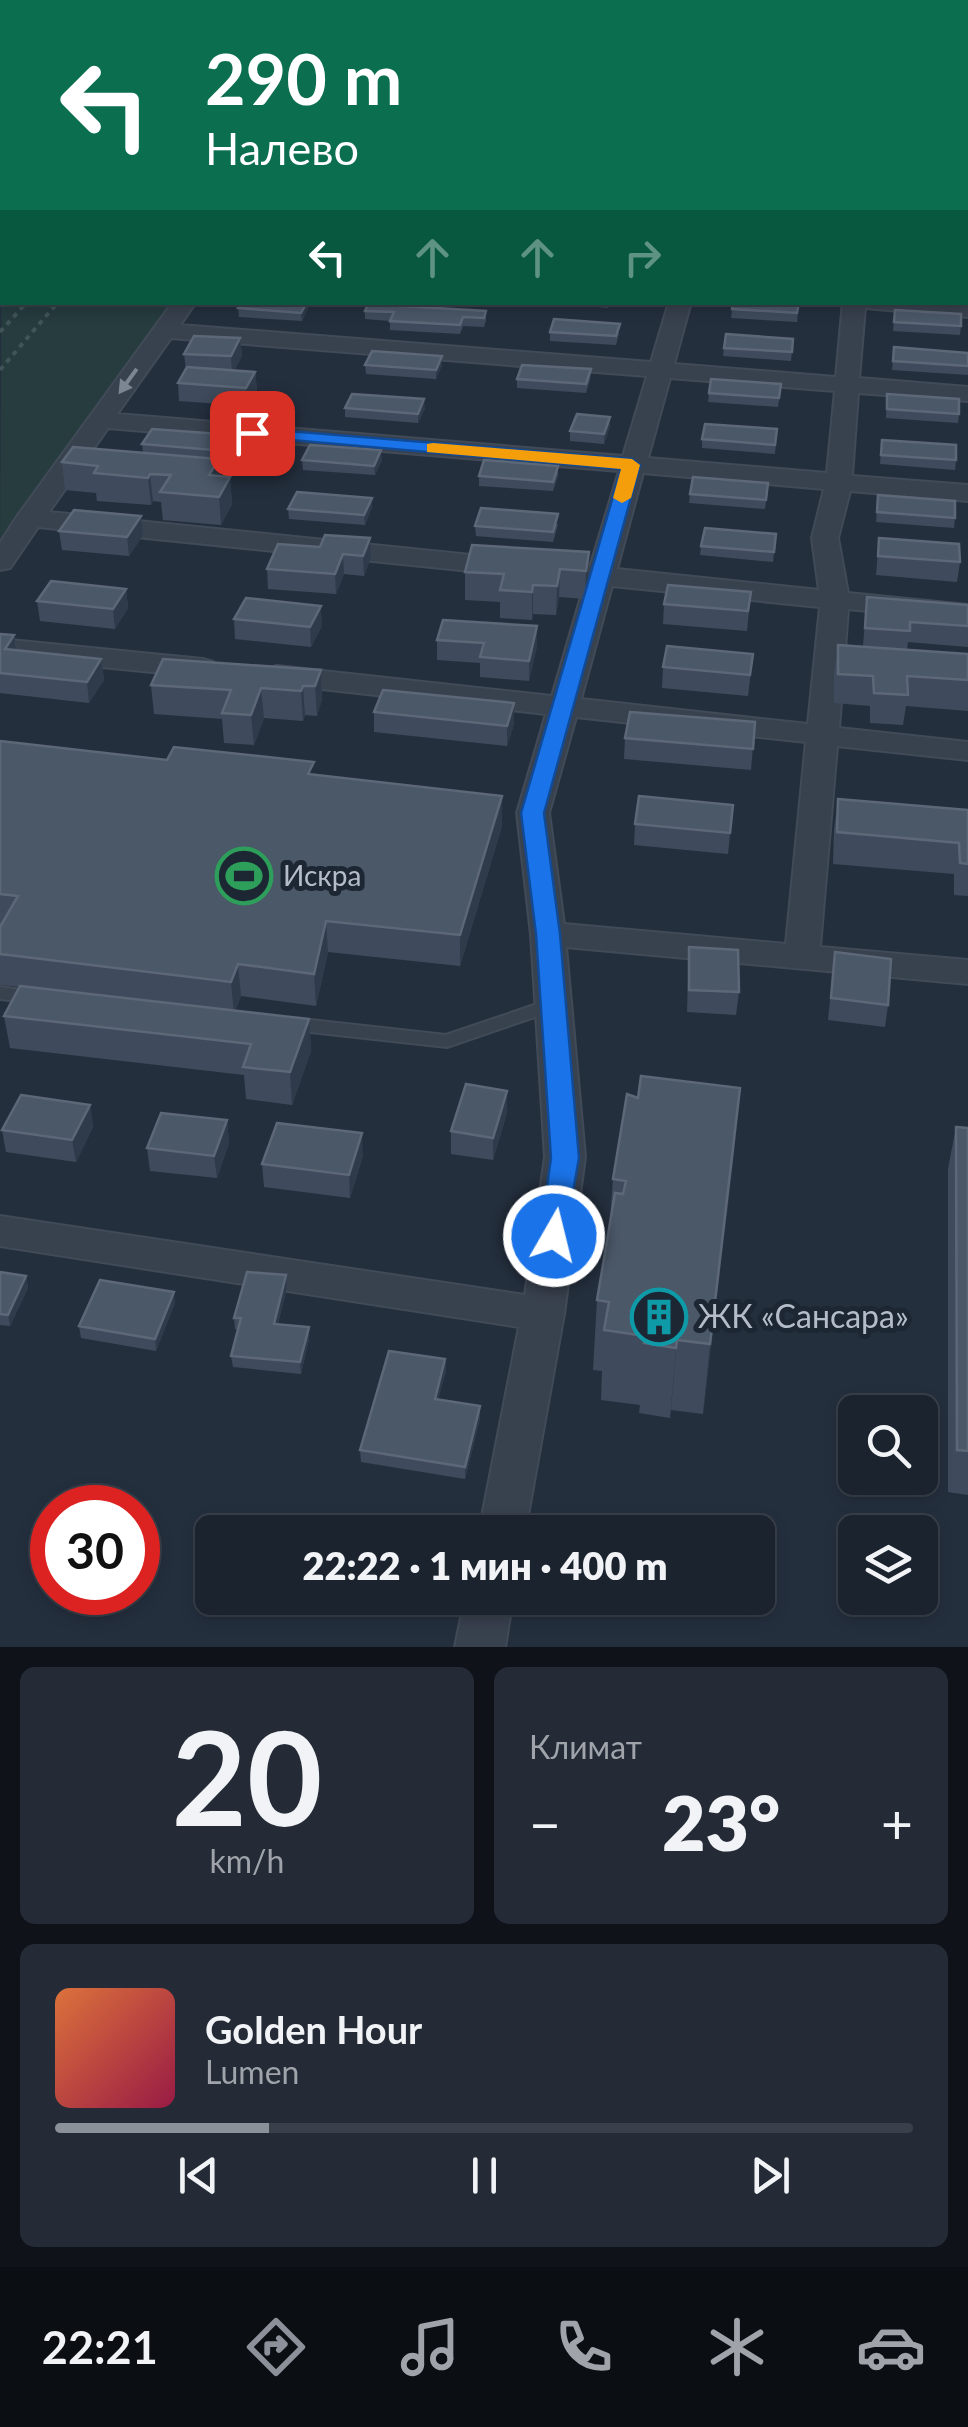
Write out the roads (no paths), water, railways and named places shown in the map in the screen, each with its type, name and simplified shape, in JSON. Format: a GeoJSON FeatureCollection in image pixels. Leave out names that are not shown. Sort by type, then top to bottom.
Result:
{"type":"FeatureCollection","features":[{"type":"Feature","properties":{"kind":"street"},"geometry":{"type":"LineString","coordinates":[[0,562],[184,305]]}},
{"type":"Feature","properties":{"kind":"street"},"geometry":{"type":"LineString","coordinates":[[505,1515],[543,1314],[565,1158],[548,934],[532,813],[679,305]]}},
{"type":"Feature","properties":{"kind":"street"},"geometry":{"type":"LineString","coordinates":[[802,958],[835,600],[825,538],[840,482],[854,305]]}},
{"type":"Feature","properties":{"kind":"street"},"geometry":{"type":"LineString","coordinates":[[906,305],[968,310]]}},
{"type":"Feature","properties":{"kind":"street"},"geometry":{"type":"LineString","coordinates":[[164,332],[968,394]]}},
{"type":"Feature","properties":{"kind":"street"},"geometry":{"type":"LineString","coordinates":[[100,420],[968,493]]}},
{"type":"Feature","properties":{"kind":"street"},"geometry":{"type":"LineString","coordinates":[[29,518],[968,613]]}},
{"type":"Feature","properties":{"kind":"street"},"geometry":{"type":"LineString","coordinates":[[0,648],[564,704],[968,751]]}},
{"type":"Feature","properties":{"kind":"street"},"geometry":{"type":"LineString","coordinates":[[548,934],[968,972]]}},
{"type":"Feature","properties":{"kind":"street"},"geometry":{"type":"LineString","coordinates":[[0,1231],[543,1314]]}},
{"type":"Feature","properties":{"kind":"street"},"geometry":{"type":"LineString","coordinates":[[480,1647],[486,1615]]}},
{"type":"Feature","properties":{"kind":"lane"},"geometry":{"type":"LineString","coordinates":[[0,993],[58,999]]}},
{"type":"Feature","properties":{"kind":"lane"},"geometry":{"type":"LineString","coordinates":[[272,1022],[448,1041],[553,1004]]}},
{"type":"Feature","properties":{"kind":"place","name":"Искра"},"geometry":{"type":"Point","coordinates":[244,876]}},
{"type":"Feature","properties":{"kind":"place","name":"ЖК «Сансара»"},"geometry":{"type":"Point","coordinates":[659,1317]}}]}
